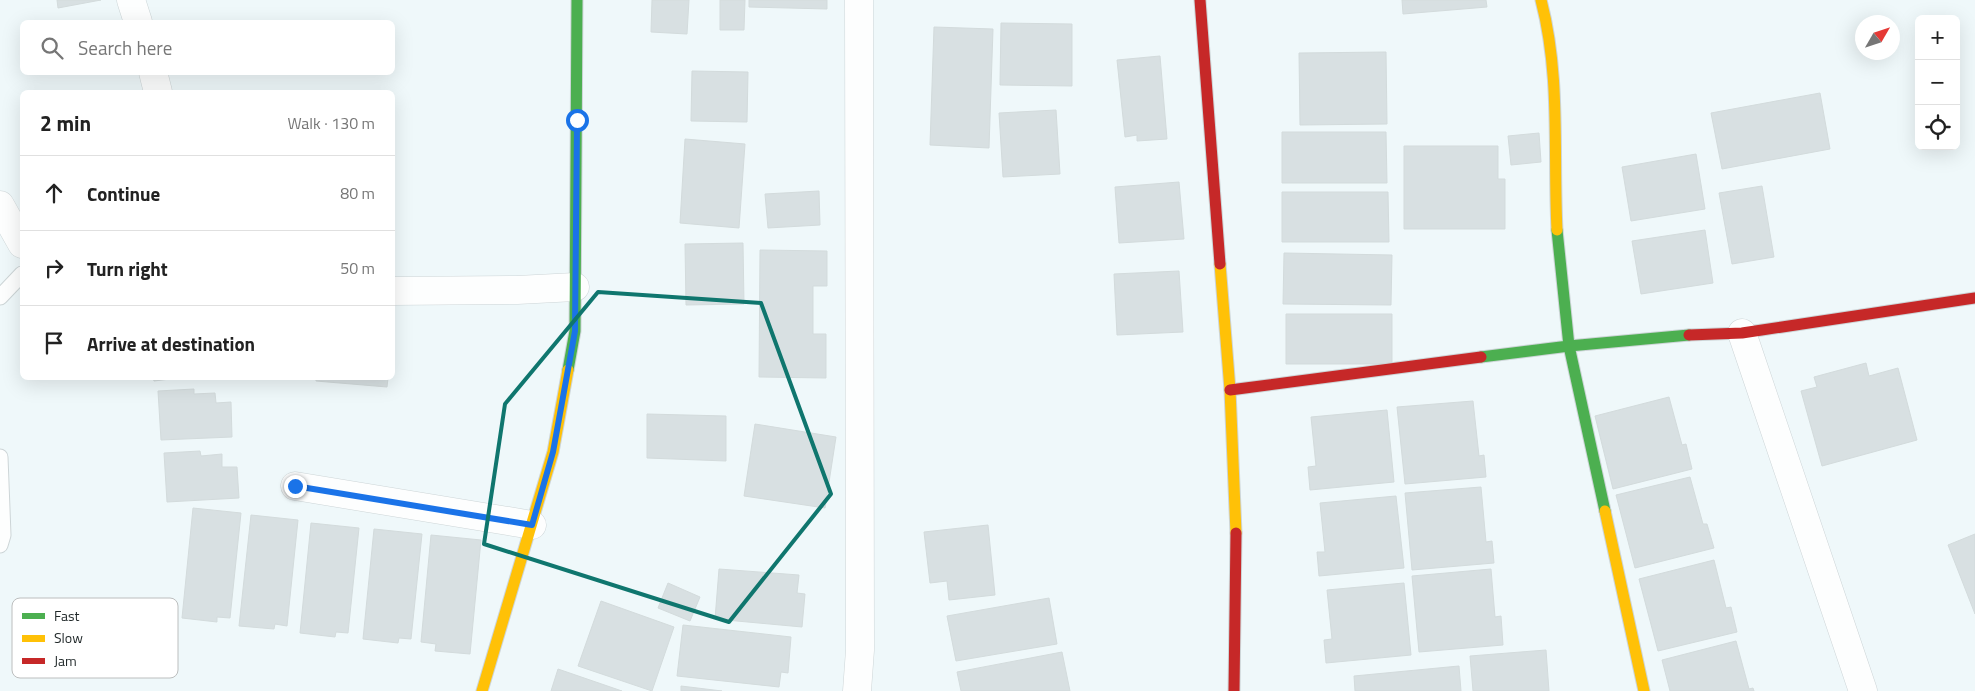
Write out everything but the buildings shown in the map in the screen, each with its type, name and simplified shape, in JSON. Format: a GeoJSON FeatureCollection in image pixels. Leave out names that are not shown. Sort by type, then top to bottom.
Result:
{"type":"FeatureCollection","features":[{"type":"Feature","properties":{"kind":"street"},"geometry":{"type":"LineString","coordinates":[[131,0],[137,20]]}},
{"type":"Feature","properties":{"kind":"street"},"geometry":{"type":"LineString","coordinates":[[482,691],[555,443],[575,331],[577,0]]}},
{"type":"Feature","properties":{"kind":"street"},"geometry":{"type":"LineString","coordinates":[[857,691],[860,650],[859,0]]}},
{"type":"Feature","properties":{"kind":"street"},"geometry":{"type":"LineString","coordinates":[[1200,0],[1230,390],[1236,508],[1234,691]]}},
{"type":"Feature","properties":{"kind":"street"},"geometry":{"type":"LineString","coordinates":[[1541,0],[1549,26],[1554,84],[1556,215],[1569,346],[1644,691]]}},
{"type":"Feature","properties":{"kind":"street"},"geometry":{"type":"LineString","coordinates":[[154,75],[158,90]]}},
{"type":"Feature","properties":{"kind":"street"},"geometry":{"type":"LineString","coordinates":[[0,205],[20,240]]}},
{"type":"Feature","properties":{"kind":"street"},"geometry":{"type":"LineString","coordinates":[[395,291],[518,290],[575,287]]}},
{"type":"Feature","properties":{"kind":"street"},"geometry":{"type":"LineString","coordinates":[[1230,390],[1569,346],[1673,335],[1742,332],[1975,298]]}},
{"type":"Feature","properties":{"kind":"street"},"geometry":{"type":"LineString","coordinates":[[1742,332],[1863,691]]}},
{"type":"Feature","properties":{"kind":"street"},"geometry":{"type":"LineString","coordinates":[[295,486],[532,525]]}},
{"type":"Feature","properties":{"kind":"lane"},"geometry":{"type":"LineString","coordinates":[[0,297],[20,276]]}},
{"type":"Feature","properties":{"kind":"lane"},"geometry":{"type":"LineString","coordinates":[[0,457],[3,535],[0,545]]}},
{"type":"Feature","properties":{"kind":"highlighted area"},"geometry":{"type":"Polygon","coordinates":[[[598,292],[761,303],[831,494],[729,622],[484,544],[505,404],[598,292]]]}},
{"type":"Feature","properties":{"kind":"traffic: fast"},"geometry":{"type":"LineString","coordinates":[[568,370],[575,331],[577,0]]}},
{"type":"Feature","properties":{"kind":"traffic: fast"},"geometry":{"type":"LineString","coordinates":[[1557,230],[1569,346],[1689,335]]}},
{"type":"Feature","properties":{"kind":"traffic: fast"},"geometry":{"type":"LineString","coordinates":[[1481,357],[1569,346],[1605,511]]}},
{"type":"Feature","properties":{"kind":"traffic: slow"},"geometry":{"type":"LineString","coordinates":[[1541,0],[1547,29],[1554,86],[1557,230]]}},
{"type":"Feature","properties":{"kind":"traffic: slow"},"geometry":{"type":"LineString","coordinates":[[1220,264],[1230,390],[1236,533]]}},
{"type":"Feature","properties":{"kind":"traffic: slow"},"geometry":{"type":"LineString","coordinates":[[482,691],[553,452],[568,370]]}},
{"type":"Feature","properties":{"kind":"traffic: slow"},"geometry":{"type":"LineString","coordinates":[[1605,511],[1644,691]]}},
{"type":"Feature","properties":{"kind":"traffic: jam"},"geometry":{"type":"LineString","coordinates":[[1200,0],[1220,264]]}},
{"type":"Feature","properties":{"kind":"traffic: jam"},"geometry":{"type":"LineString","coordinates":[[1689,335],[1742,333],[1975,298]]}},
{"type":"Feature","properties":{"kind":"traffic: jam"},"geometry":{"type":"LineString","coordinates":[[1230,390],[1481,357]]}},
{"type":"Feature","properties":{"kind":"traffic: jam"},"geometry":{"type":"LineString","coordinates":[[1234,691],[1236,533]]}},
{"type":"Feature","properties":{"kind":"route"},"geometry":{"type":"LineString","coordinates":[[295,486],[532,525],[553,452],[575,331],[577,120]]}}]}
